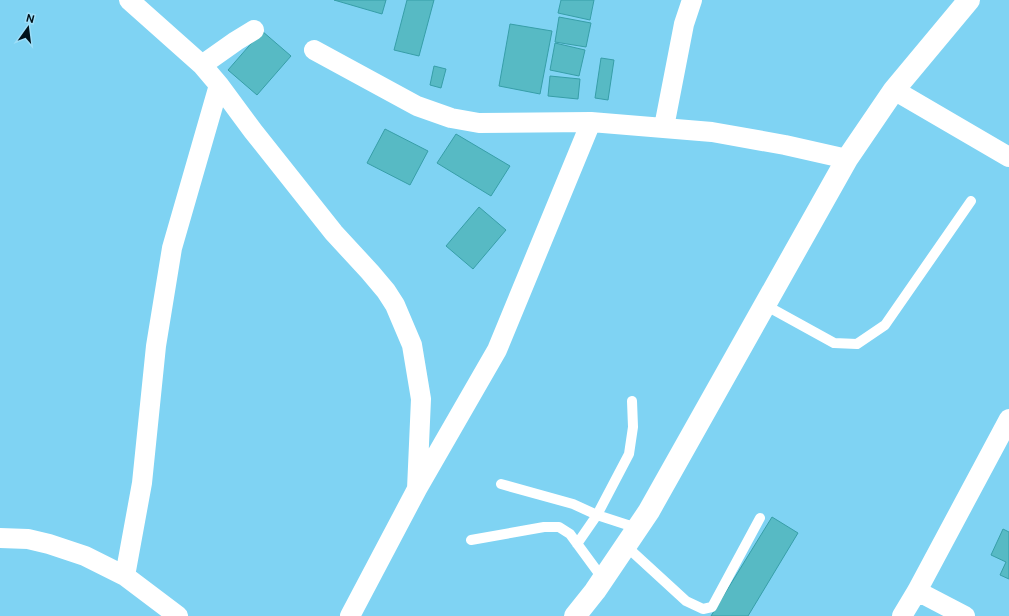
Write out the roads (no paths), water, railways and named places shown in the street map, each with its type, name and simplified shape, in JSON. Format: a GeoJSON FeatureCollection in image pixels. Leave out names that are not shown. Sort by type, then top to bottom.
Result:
{"type":"FeatureCollection","features":[{"type":"Feature","properties":{"kind":"street"},"geometry":{"type":"LineString","coordinates":[[129,0],[202,65],[334,233],[370,272],[386,291],[395,305],[412,345],[421,399],[417,489]]}},
{"type":"Feature","properties":{"kind":"street"},"geometry":{"type":"LineString","coordinates":[[664,127],[684,24],[692,0]]}},
{"type":"Feature","properties":{"kind":"street"},"geometry":{"type":"LineString","coordinates":[[575,616],[603,579],[631,537],[673,469],[847,159],[894,90],[969,0]]}},
{"type":"Feature","properties":{"kind":"street"},"geometry":{"type":"LineString","coordinates":[[202,65],[254,30]]}},
{"type":"Feature","properties":{"kind":"street"},"geometry":{"type":"LineString","coordinates":[[314,50],[417,106],[451,118],[479,123],[591,122],[664,127],[712,132],[785,145],[847,159]]}},
{"type":"Feature","properties":{"kind":"street"},"geometry":{"type":"LineString","coordinates":[[125,576],[142,483],[156,346],[172,248],[219,85]]}},
{"type":"Feature","properties":{"kind":"street"},"geometry":{"type":"LineString","coordinates":[[894,90],[1009,157]]}},
{"type":"Feature","properties":{"kind":"street"},"geometry":{"type":"LineString","coordinates":[[350,616],[417,489],[497,350],[591,122]]}},
{"type":"Feature","properties":{"kind":"street"},"geometry":{"type":"LineString","coordinates":[[902,616],[917,591],[1009,419]]}},
{"type":"Feature","properties":{"kind":"street"},"geometry":{"type":"LineString","coordinates":[[0,538],[28,539],[49,544],[85,556],[125,576],[178,616]]}},
{"type":"Feature","properties":{"kind":"street"},"geometry":{"type":"LineString","coordinates":[[917,591],[965,616]]}},
{"type":"Feature","properties":{"kind":"lane"},"geometry":{"type":"LineString","coordinates":[[765,305],[834,343],[857,344],[885,325],[971,201]]}},
{"type":"Feature","properties":{"kind":"lane"},"geometry":{"type":"LineString","coordinates":[[577,544],[596,515],[629,454],[632,427],[632,401]]}},
{"type":"Feature","properties":{"kind":"lane"},"geometry":{"type":"LineString","coordinates":[[502,484],[573,504],[596,515],[631,537],[686,601],[703,609],[712,607],[760,518]]}},
{"type":"Feature","properties":{"kind":"lane"},"geometry":{"type":"LineString","coordinates":[[471,540],[544,527],[559,527],[570,534],[603,579]]}}]}
